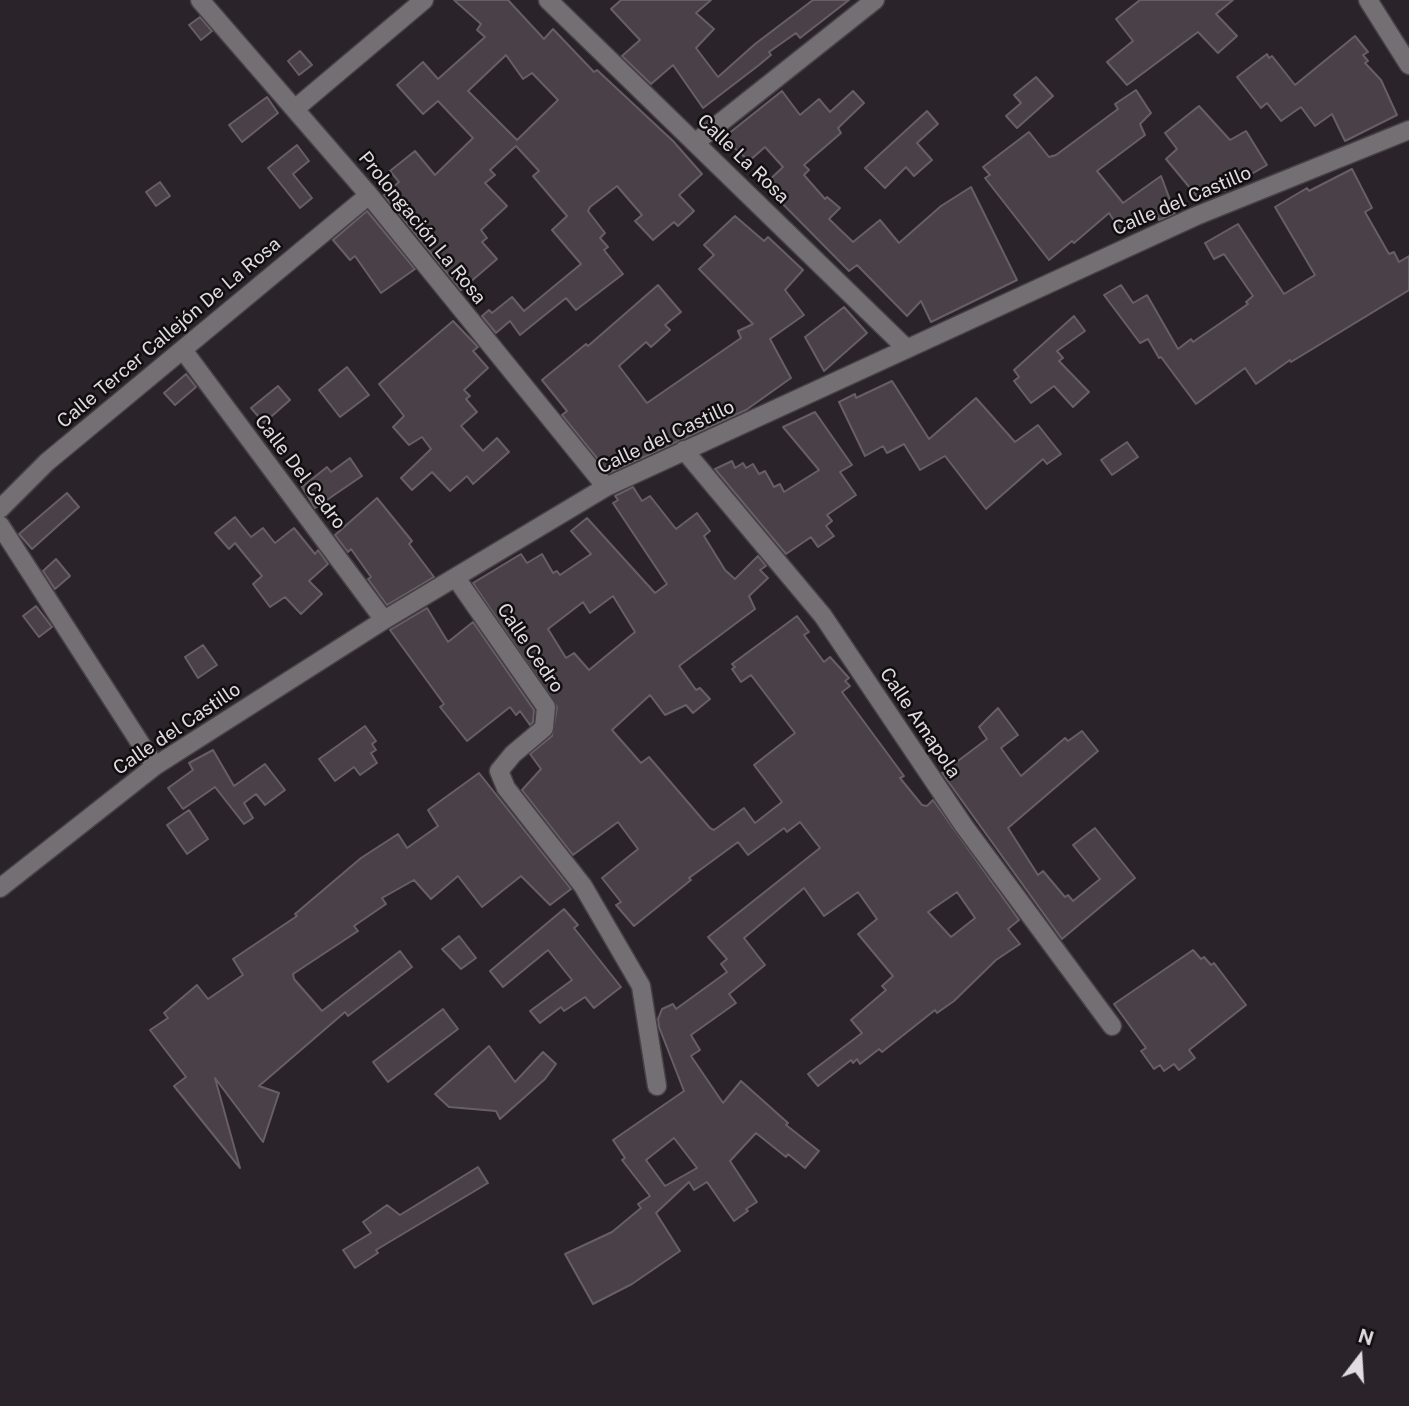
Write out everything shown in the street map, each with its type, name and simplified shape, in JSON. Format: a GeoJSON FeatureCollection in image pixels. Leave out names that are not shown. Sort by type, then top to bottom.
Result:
{"type":"FeatureCollection","features":[{"type":"Feature","properties":{"kind":"street","name":"Prolongación La Rosa"},"geometry":{"type":"LineString","coordinates":[[200,0],[369,195],[606,487]]}},
{"type":"Feature","properties":{"kind":"street"},"geometry":{"type":"LineString","coordinates":[[296,108],[424,0]]}},
{"type":"Feature","properties":{"kind":"street","name":"Calle La Rosa"},"geometry":{"type":"LineString","coordinates":[[548,0],[907,349]]}},
{"type":"Feature","properties":{"kind":"street"},"geometry":{"type":"LineString","coordinates":[[696,142],[875,0]]}},
{"type":"Feature","properties":{"kind":"street"},"geometry":{"type":"LineString","coordinates":[[1368,0],[1409,65]]}},
{"type":"Feature","properties":{"kind":"street","name":"Calle del Castillo"},"geometry":{"type":"LineString","coordinates":[[0,888],[155,766],[384,620],[606,487],[1196,216],[1409,131]]}},
{"type":"Feature","properties":{"kind":"street","name":"Calle Tercer Callejón De La Rosa"},"geometry":{"type":"LineString","coordinates":[[0,509],[47,462],[369,195]]}},
{"type":"Feature","properties":{"kind":"street","name":"Calle Del Cedro"},"geometry":{"type":"LineString","coordinates":[[183,350],[384,620]]}},
{"type":"Feature","properties":{"kind":"street","name":"Calle Amapola"},"geometry":{"type":"LineString","coordinates":[[684,450],[823,616],[964,826],[1112,1026]]}},
{"type":"Feature","properties":{"kind":"street"},"geometry":{"type":"LineString","coordinates":[[0,525],[155,766]]}},
{"type":"Feature","properties":{"kind":"street","name":"Calle Cedro"},"geometry":{"type":"LineString","coordinates":[[456,578],[546,707],[544,728],[513,754],[499,771],[506,788],[583,887],[641,986],[657,1086]]}},
{"type":"Feature","properties":{"kind":"building"},"geometry":{"type":"Polygon","coordinates":[[[454,0],[508,0],[544,39],[553,29],[594,72],[597,70],[673,141],[702,174],[679,195],[694,211],[678,226],[674,222],[653,240],[635,221],[642,215],[617,186],[590,207],[588,211],[605,233],[600,238],[608,247],[604,250],[623,274],[576,310],[566,298],[520,335],[510,321],[496,333],[482,316],[489,310],[492,313],[512,297],[524,311],[581,264],[552,230],[567,216],[533,176],[539,171],[516,146],[490,170],[495,175],[485,183],[507,206],[481,230],[487,238],[482,242],[497,259],[461,290],[384,195],[399,182],[390,171],[415,151],[435,175],[473,138],[438,101],[423,114],[397,85],[423,62],[438,79],[485,37],[477,30],[481,24],[454,0]],[[506,55],[468,91],[517,140],[558,100],[532,73],[523,79],[506,55]]]}},
{"type":"Feature","properties":{"kind":"building"},"geometry":{"type":"Polygon","coordinates":[[[621,0],[711,0],[696,13],[714,29],[696,48],[718,77],[755,44],[813,0],[849,0],[800,38],[796,33],[769,52],[771,55],[703,108],[673,65],[651,84],[622,56],[640,40],[611,9],[621,0]]]}},
{"type":"Feature","properties":{"kind":"building"},"geometry":{"type":"Polygon","coordinates":[[[1140,0],[1233,0],[1216,14],[1237,36],[1218,53],[1198,32],[1127,85],[1107,62],[1133,41],[1116,19],[1140,0]]]}},
{"type":"Feature","properties":{"kind":"building"},"geometry":{"type":"Polygon","coordinates":[[[200,17],[212,31],[201,40],[189,25],[200,17]]]}},
{"type":"Feature","properties":{"kind":"building"},"geometry":{"type":"Polygon","coordinates":[[[1355,36],[1368,52],[1363,55],[1368,61],[1365,63],[1381,80],[1397,115],[1345,141],[1332,114],[1315,126],[1301,107],[1281,121],[1267,103],[1261,108],[1237,77],[1267,54],[1269,58],[1272,56],[1295,85],[1355,36]]]}},
{"type":"Feature","properties":{"kind":"building"},"geometry":{"type":"Polygon","coordinates":[[[300,51],[312,65],[299,75],[288,61],[300,51]]]}},
{"type":"Feature","properties":{"kind":"building"},"geometry":{"type":"Polygon","coordinates":[[[1036,77],[1053,96],[1017,128],[1006,116],[1021,103],[1014,95],[1036,77]]]}},
{"type":"Feature","properties":{"kind":"building"},"geometry":{"type":"Polygon","coordinates":[[[1136,90],[1151,113],[1140,124],[1145,135],[1097,171],[1123,203],[1161,176],[1175,213],[1159,220],[1155,211],[1122,233],[1109,213],[1049,260],[985,178],[990,175],[983,167],[1029,132],[1049,157],[1056,155],[1118,109],[1115,104],[1136,90]]]}},
{"type":"Feature","properties":{"kind":"building"},"geometry":{"type":"Polygon","coordinates":[[[782,91],[800,115],[819,99],[830,112],[853,91],[864,103],[838,128],[841,133],[804,165],[809,170],[804,175],[825,199],[827,197],[840,208],[829,219],[853,242],[880,220],[899,243],[941,206],[971,187],[1017,280],[931,322],[921,301],[907,316],[857,265],[849,271],[764,185],[783,167],[765,147],[749,161],[723,138],[782,91]]]}},
{"type":"Feature","properties":{"kind":"building"},"geometry":{"type":"Polygon","coordinates":[[[267,97],[278,113],[242,142],[229,125],[267,97]]]}},
{"type":"Feature","properties":{"kind":"building"},"geometry":{"type":"Polygon","coordinates":[[[1199,106],[1230,140],[1246,131],[1267,165],[1248,176],[1246,172],[1225,191],[1219,185],[1200,200],[1166,159],[1177,149],[1165,133],[1199,106]]]}},
{"type":"Feature","properties":{"kind":"building"},"geometry":{"type":"Polygon","coordinates":[[[927,111],[938,124],[917,143],[932,160],[914,176],[906,167],[885,188],[865,168],[927,111]]]}},
{"type":"Feature","properties":{"kind":"building"},"geometry":{"type":"Polygon","coordinates":[[[297,145],[309,161],[293,174],[312,198],[300,208],[268,168],[297,145]]]}},
{"type":"Feature","properties":{"kind":"building"},"geometry":{"type":"Polygon","coordinates":[[[1352,169],[1372,208],[1365,212],[1389,254],[1394,252],[1399,262],[1409,256],[1409,290],[1291,362],[1290,360],[1256,384],[1245,368],[1196,404],[1161,357],[1159,358],[1148,339],[1140,343],[1104,295],[1121,285],[1133,303],[1147,295],[1178,349],[1191,339],[1193,342],[1248,304],[1246,302],[1253,296],[1224,254],[1214,259],[1205,243],[1238,224],[1284,294],[1315,275],[1275,207],[1307,188],[1309,191],[1352,169]]]}},
{"type":"Feature","properties":{"kind":"building"},"geometry":{"type":"Polygon","coordinates":[[[160,182],[170,196],[156,206],[146,192],[160,182]]]}},
{"type":"Feature","properties":{"kind":"building"},"geometry":{"type":"Polygon","coordinates":[[[367,211],[415,269],[381,293],[355,256],[350,260],[333,240],[367,211]]]}},
{"type":"Feature","properties":{"kind":"building"},"geometry":{"type":"Polygon","coordinates":[[[735,216],[764,241],[768,237],[803,270],[785,290],[804,315],[770,339],[791,378],[746,410],[609,473],[562,415],[567,411],[542,380],[586,344],[588,346],[658,285],[681,312],[665,325],[670,330],[651,347],[646,342],[619,366],[647,403],[741,338],[738,331],[753,324],[699,269],[714,255],[704,245],[735,216]]]}},
{"type":"Feature","properties":{"kind":"building"},"geometry":{"type":"Polygon","coordinates":[[[844,307],[867,333],[824,371],[805,337],[844,307]]]}},
{"type":"Feature","properties":{"kind":"building"},"geometry":{"type":"Polygon","coordinates":[[[1074,316],[1085,331],[1057,351],[1063,358],[1059,361],[1089,392],[1073,407],[1054,386],[1031,403],[1014,381],[1019,377],[1014,370],[1074,316]]]}},
{"type":"Feature","properties":{"kind":"building"},"geometry":{"type":"Polygon","coordinates":[[[453,321],[478,347],[473,351],[488,368],[464,390],[470,396],[466,399],[477,412],[461,426],[483,451],[497,438],[509,452],[473,484],[467,476],[450,491],[432,472],[412,490],[401,478],[431,449],[422,437],[409,445],[393,427],[404,416],[379,384],[453,321]]]}},
{"type":"Feature","properties":{"kind":"building"},"geometry":{"type":"Polygon","coordinates":[[[347,367],[369,395],[340,417],[319,390],[347,367]]]}},
{"type":"Feature","properties":{"kind":"building"},"geometry":{"type":"Polygon","coordinates":[[[186,374],[196,387],[175,405],[164,393],[186,374]]]}},
{"type":"Feature","properties":{"kind":"building"},"geometry":{"type":"Polygon","coordinates":[[[892,381],[929,439],[976,398],[1015,442],[1038,425],[1061,454],[1047,464],[1043,459],[986,509],[945,456],[920,470],[904,444],[887,453],[883,446],[865,456],[839,402],[855,394],[856,398],[892,381]]]}},
{"type":"Feature","properties":{"kind":"building"},"geometry":{"type":"Polygon","coordinates":[[[278,386],[290,400],[264,423],[251,408],[278,386]]]}},
{"type":"Feature","properties":{"kind":"building"},"geometry":{"type":"Polygon","coordinates":[[[815,412],[852,465],[840,472],[856,495],[827,515],[832,521],[826,526],[834,536],[818,547],[811,537],[786,554],[715,469],[732,461],[735,468],[743,463],[746,468],[753,464],[759,474],[765,471],[774,487],[780,484],[784,492],[819,470],[783,427],[815,412]]]}},
{"type":"Feature","properties":{"kind":"building"},"geometry":{"type":"Polygon","coordinates":[[[1127,442],[1138,457],[1112,475],[1101,460],[1127,442]]]}},
{"type":"Feature","properties":{"kind":"building"},"geometry":{"type":"Polygon","coordinates":[[[350,458],[362,476],[315,508],[302,487],[327,467],[331,472],[350,458]]]}},
{"type":"Feature","properties":{"kind":"building"},"geometry":{"type":"Polygon","coordinates":[[[633,487],[642,501],[650,496],[676,529],[697,513],[710,531],[704,536],[725,570],[735,579],[758,556],[766,566],[760,570],[768,578],[749,596],[755,609],[679,666],[696,690],[700,688],[710,699],[693,713],[686,705],[665,715],[650,695],[612,730],[641,763],[649,757],[714,830],[744,808],[755,823],[782,802],[754,765],[795,733],[751,675],[741,682],[732,669],[735,667],[732,664],[797,616],[809,632],[804,635],[824,662],[830,657],[849,678],[845,681],[850,686],[842,692],[904,776],[900,778],[922,805],[927,806],[933,800],[1019,920],[1008,929],[1020,944],[996,960],[954,1001],[937,1013],[935,1010],[882,1052],[879,1049],[860,1064],[857,1059],[853,1063],[851,1060],[818,1086],[808,1074],[862,1033],[851,1020],[886,990],[882,986],[893,976],[858,934],[877,919],[858,892],[824,916],[804,888],[744,938],[765,965],[729,994],[736,1003],[691,1035],[700,1050],[691,1056],[723,1103],[741,1081],[788,1123],[786,1125],[819,1151],[805,1168],[756,1133],[730,1161],[757,1202],[734,1221],[707,1182],[694,1190],[689,1182],[656,1213],[680,1251],[632,1284],[593,1304],[565,1254],[612,1232],[641,1208],[638,1204],[650,1196],[622,1160],[625,1158],[613,1140],[684,1091],[659,1027],[658,1019],[662,1009],[673,1004],[676,1009],[727,972],[721,964],[727,959],[708,937],[820,848],[800,822],[787,832],[784,828],[748,855],[738,842],[689,878],[691,880],[634,926],[616,905],[621,902],[602,878],[638,849],[618,822],[573,855],[522,790],[541,769],[530,754],[552,736],[557,707],[473,583],[521,554],[527,563],[542,554],[553,573],[557,571],[560,575],[591,554],[571,531],[587,518],[655,593],[667,584],[613,503],[618,500],[615,496],[633,487]],[[613,596],[590,613],[583,602],[548,629],[566,658],[574,653],[589,670],[635,632],[613,596]],[[957,892],[928,912],[951,937],[975,918],[957,892]],[[674,1138],[646,1160],[665,1186],[697,1168],[674,1138]]]}},
{"type":"Feature","properties":{"kind":"building"},"geometry":{"type":"Polygon","coordinates":[[[67,493],[79,507],[32,549],[19,534],[67,493]]]}},
{"type":"Feature","properties":{"kind":"building"},"geometry":{"type":"Polygon","coordinates":[[[377,498],[412,541],[409,544],[434,577],[387,605],[351,549],[348,552],[335,535],[377,498]]]}},
{"type":"Feature","properties":{"kind":"building"},"geometry":{"type":"Polygon","coordinates":[[[235,517],[251,537],[263,528],[275,543],[294,528],[315,554],[318,550],[328,564],[309,581],[322,594],[301,614],[285,597],[270,607],[253,584],[262,576],[235,543],[229,549],[215,533],[235,517]]]}},
{"type":"Feature","properties":{"kind":"building"},"geometry":{"type":"Polygon","coordinates":[[[56,559],[70,576],[55,589],[43,571],[56,559]]]}},
{"type":"Feature","properties":{"kind":"building"},"geometry":{"type":"Polygon","coordinates":[[[36,606],[52,627],[39,637],[23,616],[36,606]]]}},
{"type":"Feature","properties":{"kind":"building"},"geometry":{"type":"Polygon","coordinates":[[[427,608],[448,642],[473,622],[534,710],[533,722],[530,725],[520,711],[516,715],[510,707],[467,741],[440,707],[444,704],[390,630],[427,608]]]}},
{"type":"Feature","properties":{"kind":"building"},"geometry":{"type":"Polygon","coordinates":[[[203,645],[217,665],[198,678],[185,657],[203,645]]]}},
{"type":"Feature","properties":{"kind":"building"},"geometry":{"type":"Polygon","coordinates":[[[998,708],[1018,735],[1001,748],[1021,776],[1065,738],[1068,741],[1082,731],[1098,751],[1008,828],[1038,875],[1043,871],[1065,897],[1068,895],[1073,901],[1100,879],[1073,845],[1095,828],[1135,878],[1062,939],[942,773],[987,739],[979,727],[998,708]]]}},
{"type":"Feature","properties":{"kind":"building"},"geometry":{"type":"Polygon","coordinates":[[[365,726],[376,741],[372,744],[376,750],[371,753],[377,763],[360,775],[354,767],[335,781],[319,759],[365,726]]]}},
{"type":"Feature","properties":{"kind":"building"},"geometry":{"type":"Polygon","coordinates":[[[213,750],[234,786],[265,764],[285,790],[265,805],[256,794],[244,803],[253,818],[244,824],[215,787],[183,809],[168,788],[193,770],[189,763],[213,750]]]}},
{"type":"Feature","properties":{"kind":"building"},"geometry":{"type":"Polygon","coordinates":[[[479,773],[571,889],[550,905],[521,876],[482,907],[458,876],[431,899],[414,880],[382,898],[386,904],[354,926],[358,931],[293,974],[294,979],[322,1011],[400,951],[412,967],[348,1016],[345,1012],[259,1086],[279,1093],[263,1142],[215,1078],[240,1168],[174,1086],[186,1077],[150,1030],[168,1018],[164,1013],[197,985],[208,999],[243,975],[233,959],[297,916],[295,914],[361,858],[398,834],[407,848],[438,826],[428,810],[479,773]]]}},
{"type":"Feature","properties":{"kind":"building"},"geometry":{"type":"Polygon","coordinates":[[[189,810],[208,839],[187,854],[167,825],[189,810]]]}},
{"type":"Feature","properties":{"kind":"building"},"geometry":{"type":"Polygon","coordinates":[[[564,909],[578,925],[574,928],[621,987],[594,1008],[585,997],[564,1011],[561,1007],[540,1023],[530,1011],[572,980],[548,950],[503,987],[490,971],[564,909]]]}},
{"type":"Feature","properties":{"kind":"building"},"geometry":{"type":"Polygon","coordinates":[[[459,936],[476,958],[461,969],[442,949],[459,936]]]}},
{"type":"Feature","properties":{"kind":"building"},"geometry":{"type":"Polygon","coordinates":[[[1193,950],[1201,959],[1204,957],[1211,965],[1214,963],[1246,1005],[1189,1050],[1195,1058],[1179,1070],[1174,1064],[1164,1071],[1160,1065],[1154,1069],[1141,1051],[1146,1048],[1114,1004],[1193,950]]]}},
{"type":"Feature","properties":{"kind":"building"},"geometry":{"type":"Polygon","coordinates":[[[443,1009],[458,1029],[388,1082],[373,1062],[443,1009]]]}},
{"type":"Feature","properties":{"kind":"building"},"geometry":{"type":"Polygon","coordinates":[[[489,1046],[515,1082],[543,1052],[556,1064],[545,1079],[500,1119],[496,1111],[449,1107],[435,1094],[489,1046]]]}},
{"type":"Feature","properties":{"kind":"building"},"geometry":{"type":"Polygon","coordinates":[[[478,1167],[488,1183],[376,1250],[378,1253],[355,1268],[343,1250],[371,1233],[363,1222],[387,1205],[400,1215],[478,1167]]]}}]}
